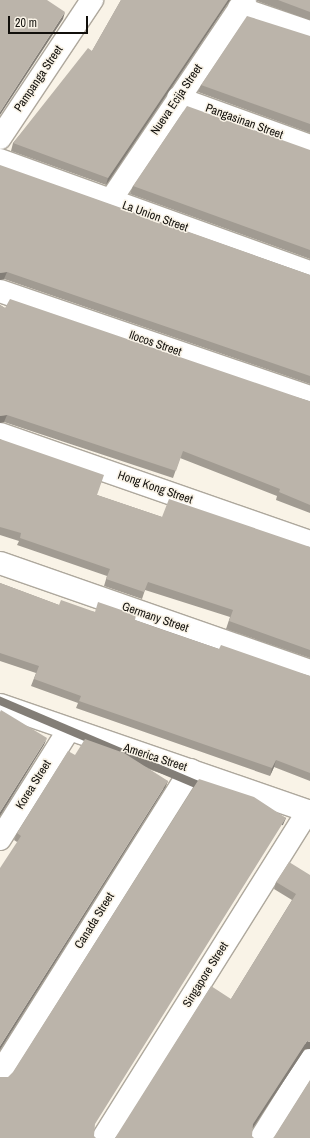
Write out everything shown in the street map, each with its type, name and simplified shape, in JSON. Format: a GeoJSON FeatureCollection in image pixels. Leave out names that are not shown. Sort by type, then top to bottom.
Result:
{"type":"FeatureCollection","features":[{"type":"Feature","properties":{"kind":"street","name":"Pampanga Street"},"geometry":{"type":"LineString","coordinates":[[0,138],[92,0]]}},
{"type":"Feature","properties":{"kind":"street"},"geometry":{"type":"LineString","coordinates":[[242,4],[310,32]]}},
{"type":"Feature","properties":{"kind":"street","name":"Nueva Ecija Street"},"geometry":{"type":"LineString","coordinates":[[110,202],[242,4]]}},
{"type":"Feature","properties":{"kind":"street","name":"Pangasinan Street"},"geometry":{"type":"LineString","coordinates":[[178,98],[310,146]]}},
{"type":"Feature","properties":{"kind":"street","name":"La Union Street"},"geometry":{"type":"LineString","coordinates":[[0,160],[110,202],[310,272]]}},
{"type":"Feature","properties":{"kind":"street","name":"Ilocos Street"},"geometry":{"type":"LineString","coordinates":[[0,291],[310,397]]}},
{"type":"Feature","properties":{"kind":"street","name":"Hong Kong Street"},"geometry":{"type":"LineString","coordinates":[[0,434],[310,542]]}},
{"type":"Feature","properties":{"kind":"street","name":"Germany Street"},"geometry":{"type":"LineString","coordinates":[[0,564],[310,671]]}},
{"type":"Feature","properties":{"kind":"street","name":"America Street"},"geometry":{"type":"LineString","coordinates":[[0,706],[191,770],[309,812]]}},
{"type":"Feature","properties":{"kind":"street","name":"Korea Street"},"geometry":{"type":"LineString","coordinates":[[0,839],[68,730]]}},
{"type":"Feature","properties":{"kind":"street","name":"Canada Street"},"geometry":{"type":"LineString","coordinates":[[0,1073],[191,770]]}},
{"type":"Feature","properties":{"kind":"street","name":"Singapore Street"},"geometry":{"type":"LineString","coordinates":[[104,1138],[309,812]]}},
{"type":"Feature","properties":{"kind":"street"},"geometry":{"type":"LineString","coordinates":[[261,1138],[310,1060]]}},
{"type":"Feature","properties":{"kind":"building"},"geometry":{"type":"Polygon","coordinates":[[[0,0],[47,0],[65,12],[0,112],[0,0]]]}},
{"type":"Feature","properties":{"kind":"building"},"geometry":{"type":"Polygon","coordinates":[[[121,0],[228,0],[108,178],[13,143],[88,48],[92,51],[121,0]]]}},
{"type":"Feature","properties":{"kind":"building"},"geometry":{"type":"Polygon","coordinates":[[[278,0],[310,0],[310,12],[278,0]]]}},
{"type":"Feature","properties":{"kind":"building"},"geometry":{"type":"Polygon","coordinates":[[[247,16],[310,36],[310,124],[201,85],[247,16]]]}},
{"type":"Feature","properties":{"kind":"building"},"geometry":{"type":"Polygon","coordinates":[[[187,106],[310,150],[310,250],[133,186],[187,106]]]}},
{"type":"Feature","properties":{"kind":"building"},"geometry":{"type":"Polygon","coordinates":[[[0,165],[310,275],[310,376],[7,272],[0,273],[0,165]]]}},
{"type":"Feature","properties":{"kind":"building"},"geometry":{"type":"Polygon","coordinates":[[[10,299],[310,401],[310,505],[279,492],[280,489],[183,451],[176,471],[7,415],[0,416],[0,305],[5,308],[10,299]]]}},
{"type":"Feature","properties":{"kind":"building"},"geometry":{"type":"Polygon","coordinates":[[[0,439],[104,475],[97,495],[162,517],[169,499],[310,547],[310,650],[229,621],[233,610],[148,582],[144,592],[106,579],[110,569],[20,538],[21,533],[0,527],[0,439]]]}},
{"type":"Feature","properties":{"kind":"building"},"geometry":{"type":"Polygon","coordinates":[[[0,583],[59,605],[61,600],[95,612],[98,602],[136,615],[135,620],[166,631],[219,649],[221,645],[310,676],[310,773],[276,760],[272,768],[79,701],[81,696],[34,679],[39,666],[0,653],[0,583]]]}},
{"type":"Feature","properties":{"kind":"building"},"geometry":{"type":"Polygon","coordinates":[[[1,710],[47,738],[0,812],[0,712],[1,710]]]}},
{"type":"Feature","properties":{"kind":"building"},"geometry":{"type":"Polygon","coordinates":[[[85,739],[124,753],[168,781],[0,1046],[0,868],[21,836],[17,833],[68,751],[75,755],[85,739]]]}},
{"type":"Feature","properties":{"kind":"building"},"geometry":{"type":"Polygon","coordinates":[[[199,779],[254,797],[286,818],[95,1124],[94,1136],[96,1138],[0,1138],[0,1077],[8,1077],[13,1072],[199,779]]]}},
{"type":"Feature","properties":{"kind":"building"},"geometry":{"type":"Polygon","coordinates":[[[289,862],[310,875],[310,1042],[307,1041],[253,1124],[252,1136],[254,1138],[115,1138],[211,986],[231,999],[296,894],[276,882],[289,862]]]}},
{"type":"Feature","properties":{"kind":"building"},"geometry":{"type":"Polygon","coordinates":[[[310,1080],[310,1138],[273,1138],[274,1137],[310,1080]]]}}]}
